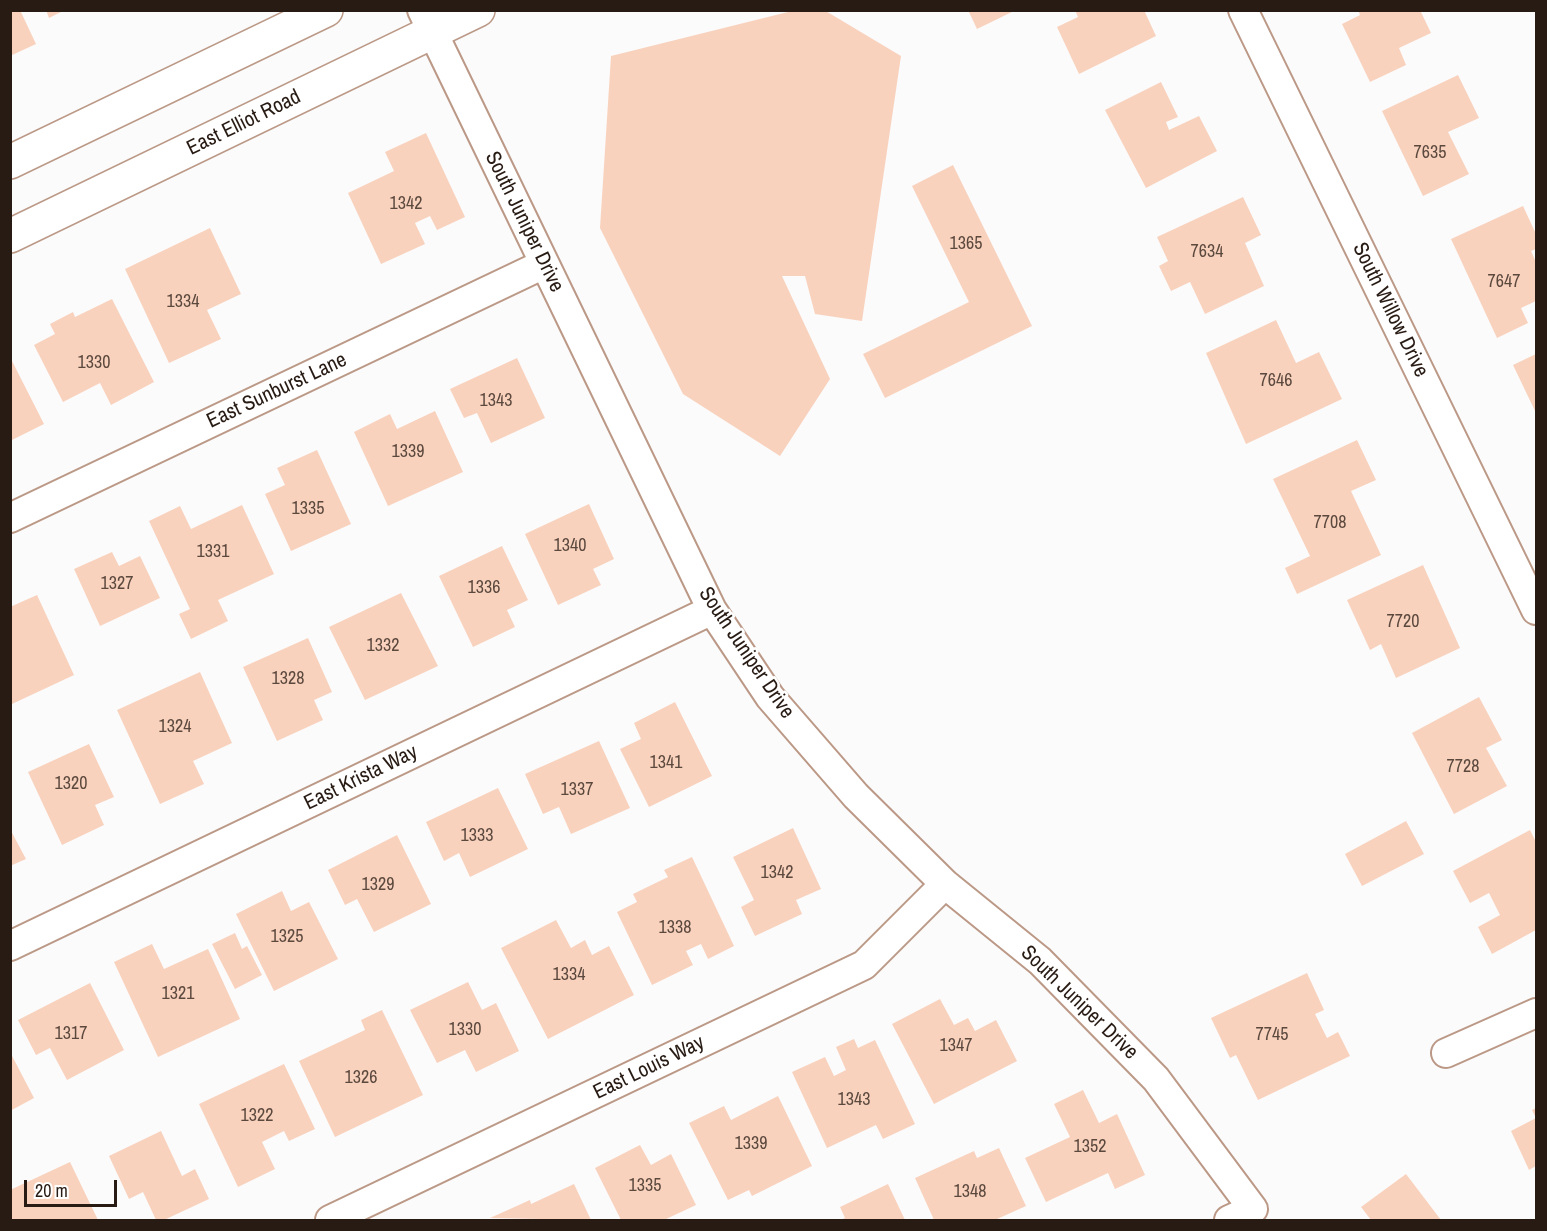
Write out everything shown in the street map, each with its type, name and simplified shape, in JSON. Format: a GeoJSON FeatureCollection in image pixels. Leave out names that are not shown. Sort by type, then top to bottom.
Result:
{"type":"FeatureCollection","features":[{"type":"Feature","properties":{"kind":"main road"},"geometry":{"type":"LineString","coordinates":[[10,162],[326,10]]}},
{"type":"Feature","properties":{"kind":"main road","name":"East Elliot Road"},"geometry":{"type":"LineString","coordinates":[[10,236],[427,21],[478,10]]}},
{"type":"Feature","properties":{"kind":"street","name":"South Willow Drive"},"geometry":{"type":"LineString","coordinates":[[1243,10],[1536,610]]}},
{"type":"Feature","properties":{"kind":"street","name":"South Juniper Drive"},"geometry":{"type":"LineString","coordinates":[[427,21],[712,610],[770,697],[856,796],[945,884],[1040,961],[1156,1078],[1241,1215]]}},
{"type":"Feature","properties":{"kind":"street","name":"East Sunburst Lane"},"geometry":{"type":"LineString","coordinates":[[10,518],[544,264]]}},
{"type":"Feature","properties":{"kind":"street","name":"East Krista Way"},"geometry":{"type":"LineString","coordinates":[[10,946],[712,610]]}},
{"type":"Feature","properties":{"kind":"street","name":"East Louis Way"},"geometry":{"type":"LineString","coordinates":[[330,1221],[864,965],[945,884]]}},
{"type":"Feature","properties":{"kind":"street"},"geometry":{"type":"LineString","coordinates":[[1446,1053],[1536,1013]]}},
{"type":"Feature","properties":{"kind":"building"},"geometry":{"type":"Polygon","coordinates":[[[10,10],[20,10],[36,44],[10,56],[10,10]]]}},
{"type":"Feature","properties":{"kind":"building"},"geometry":{"type":"Polygon","coordinates":[[[46,10],[65,10],[49,18],[46,10]]]}},
{"type":"Feature","properties":{"kind":"building"},"geometry":{"type":"Polygon","coordinates":[[[796,10],[824,10],[901,56],[862,321],[815,314],[805,276],[782,276],[830,379],[780,456],[683,394],[600,228],[611,56],[796,10]]]}},
{"type":"Feature","properties":{"kind":"building"},"geometry":{"type":"Polygon","coordinates":[[[968,10],[1016,10],[977,29],[968,10]]]}},
{"type":"Feature","properties":{"kind":"building"},"geometry":{"type":"Polygon","coordinates":[[[1075,10],[1144,10],[1156,36],[1079,74],[1057,27],[1078,17],[1075,10]]]}},
{"type":"Feature","properties":{"kind":"building"},"geometry":{"type":"Polygon","coordinates":[[[1358,10],[1420,10],[1431,33],[1399,48],[1406,65],[1370,82],[1342,24],[1360,15],[1358,10]]]}},
{"type":"Feature","properties":{"kind":"building"},"geometry":{"type":"Polygon","coordinates":[[[1458,75],[1479,118],[1448,132],[1469,174],[1423,196],[1382,111],[1458,75]]]}},
{"type":"Feature","properties":{"kind":"building"},"geometry":{"type":"Polygon","coordinates":[[[1161,82],[1178,117],[1166,122],[1169,130],[1199,116],[1217,151],[1146,188],[1105,110],[1161,82]]]}},
{"type":"Feature","properties":{"kind":"building"},"geometry":{"type":"Polygon","coordinates":[[[426,133],[465,217],[437,230],[430,216],[415,223],[425,244],[381,264],[348,193],[394,171],[385,152],[426,133]]]}},
{"type":"Feature","properties":{"kind":"building"},"geometry":{"type":"Polygon","coordinates":[[[953,165],[1032,326],[885,398],[863,354],[969,302],[912,186],[953,165]]]}},
{"type":"Feature","properties":{"kind":"building"},"geometry":{"type":"Polygon","coordinates":[[[1243,197],[1261,235],[1245,243],[1264,286],[1205,314],[1190,282],[1171,291],[1159,266],[1168,261],[1157,237],[1243,197]]]}},
{"type":"Feature","properties":{"kind":"building"},"geometry":{"type":"Polygon","coordinates":[[[1523,206],[1536,234],[1536,249],[1531,251],[1536,262],[1536,301],[1521,308],[1528,323],[1497,338],[1451,239],[1523,206]]]}},
{"type":"Feature","properties":{"kind":"building"},"geometry":{"type":"Polygon","coordinates":[[[210,228],[241,294],[207,310],[221,339],[169,363],[125,269],[210,228]]]}},
{"type":"Feature","properties":{"kind":"building"},"geometry":{"type":"Polygon","coordinates":[[[112,299],[154,382],[111,405],[100,383],[63,402],[34,345],[55,334],[50,324],[73,312],[75,317],[112,299]]]}},
{"type":"Feature","properties":{"kind":"building"},"geometry":{"type":"Polygon","coordinates":[[[1276,320],[1296,363],[1319,352],[1342,399],[1246,444],[1206,353],[1276,320]]]}},
{"type":"Feature","properties":{"kind":"building"},"geometry":{"type":"Polygon","coordinates":[[[1536,354],[1536,413],[1513,365],[1536,354]]]}},
{"type":"Feature","properties":{"kind":"building"},"geometry":{"type":"Polygon","coordinates":[[[10,357],[44,424],[10,441],[10,357]]]}},
{"type":"Feature","properties":{"kind":"building"},"geometry":{"type":"Polygon","coordinates":[[[517,358],[545,418],[491,443],[477,413],[464,418],[450,389],[517,358]]]}},
{"type":"Feature","properties":{"kind":"building"},"geometry":{"type":"Polygon","coordinates":[[[435,411],[463,472],[388,506],[354,432],[390,414],[397,429],[435,411]]]}},
{"type":"Feature","properties":{"kind":"building"},"geometry":{"type":"Polygon","coordinates":[[[1357,440],[1376,480],[1351,491],[1381,555],[1297,594],[1285,568],[1310,556],[1273,479],[1357,440]]]}},
{"type":"Feature","properties":{"kind":"building"},"geometry":{"type":"Polygon","coordinates":[[[317,450],[351,524],[291,551],[265,494],[285,485],[277,468],[317,450]]]}},
{"type":"Feature","properties":{"kind":"building"},"geometry":{"type":"Polygon","coordinates":[[[589,504],[614,559],[593,569],[601,585],[558,605],[525,534],[589,504]]]}},
{"type":"Feature","properties":{"kind":"building"},"geometry":{"type":"Polygon","coordinates":[[[242,505],[274,574],[218,600],[228,621],[191,639],[179,614],[190,609],[149,521],[180,506],[191,529],[242,505]]]}},
{"type":"Feature","properties":{"kind":"building"},"geometry":{"type":"Polygon","coordinates":[[[502,546],[528,600],[507,610],[515,627],[473,647],[439,576],[502,546]]]}},
{"type":"Feature","properties":{"kind":"building"},"geometry":{"type":"Polygon","coordinates":[[[112,552],[119,566],[140,556],[160,598],[100,626],[74,569],[112,552]]]}},
{"type":"Feature","properties":{"kind":"building"},"geometry":{"type":"Polygon","coordinates":[[[1423,565],[1460,648],[1396,678],[1381,644],[1370,650],[1347,600],[1423,565]]]}},
{"type":"Feature","properties":{"kind":"building"},"geometry":{"type":"Polygon","coordinates":[[[401,593],[438,666],[365,700],[329,627],[401,593]]]}},
{"type":"Feature","properties":{"kind":"building"},"geometry":{"type":"Polygon","coordinates":[[[37,595],[74,675],[12,704],[10,607],[37,595]]]}},
{"type":"Feature","properties":{"kind":"building"},"geometry":{"type":"Polygon","coordinates":[[[308,638],[332,692],[314,700],[323,720],[277,741],[243,667],[308,638]]]}},
{"type":"Feature","properties":{"kind":"building"},"geometry":{"type":"Polygon","coordinates":[[[200,672],[232,743],[193,761],[204,784],[160,804],[117,710],[200,672]]]}},
{"type":"Feature","properties":{"kind":"building"},"geometry":{"type":"Polygon","coordinates":[[[1479,697],[1502,740],[1486,748],[1507,786],[1454,814],[1412,733],[1479,697]]]}},
{"type":"Feature","properties":{"kind":"building"},"geometry":{"type":"Polygon","coordinates":[[[675,702],[712,776],[649,807],[620,749],[641,739],[634,723],[675,702]]]}},
{"type":"Feature","properties":{"kind":"building"},"geometry":{"type":"Polygon","coordinates":[[[599,741],[630,808],[571,834],[559,807],[543,814],[525,774],[599,741]]]}},
{"type":"Feature","properties":{"kind":"building"},"geometry":{"type":"Polygon","coordinates":[[[89,744],[114,797],[95,805],[104,825],[62,845],[28,772],[89,744]]]}},
{"type":"Feature","properties":{"kind":"building"},"geometry":{"type":"Polygon","coordinates":[[[498,788],[528,849],[470,877],[459,853],[444,861],[426,822],[498,788]]]}},
{"type":"Feature","properties":{"kind":"building"},"geometry":{"type":"Polygon","coordinates":[[[1406,821],[1424,854],[1362,886],[1345,854],[1406,821]]]}},
{"type":"Feature","properties":{"kind":"building"},"geometry":{"type":"Polygon","coordinates":[[[793,828],[821,889],[796,900],[802,914],[755,936],[741,907],[754,900],[733,857],[793,828]]]}},
{"type":"Feature","properties":{"kind":"building"},"geometry":{"type":"Polygon","coordinates":[[[10,829],[26,859],[10,866],[10,829]]]}},
{"type":"Feature","properties":{"kind":"building"},"geometry":{"type":"Polygon","coordinates":[[[1530,830],[1536,842],[1536,930],[1492,954],[1478,927],[1500,915],[1489,893],[1470,903],[1453,871],[1530,830]]]}},
{"type":"Feature","properties":{"kind":"building"},"geometry":{"type":"Polygon","coordinates":[[[397,835],[431,904],[374,932],[357,899],[345,905],[328,870],[397,835]]]}},
{"type":"Feature","properties":{"kind":"building"},"geometry":{"type":"Polygon","coordinates":[[[692,857],[734,946],[708,959],[701,944],[686,951],[693,965],[652,985],[617,912],[637,902],[633,894],[668,877],[664,870],[692,857]]]}},
{"type":"Feature","properties":{"kind":"building"},"geometry":{"type":"Polygon","coordinates":[[[282,891],[291,911],[309,902],[338,959],[274,991],[236,914],[282,891]]]}},
{"type":"Feature","properties":{"kind":"building"},"geometry":{"type":"Polygon","coordinates":[[[556,920],[571,948],[585,940],[592,955],[609,946],[634,995],[548,1039],[501,948],[556,920]]]}},
{"type":"Feature","properties":{"kind":"building"},"geometry":{"type":"Polygon","coordinates":[[[235,933],[242,949],[247,946],[262,975],[235,989],[212,944],[235,933]]]}},
{"type":"Feature","properties":{"kind":"building"},"geometry":{"type":"Polygon","coordinates":[[[152,944],[164,969],[208,949],[240,1019],[158,1057],[114,962],[152,944]]]}},
{"type":"Feature","properties":{"kind":"building"},"geometry":{"type":"Polygon","coordinates":[[[1307,973],[1324,1010],[1315,1014],[1327,1038],[1338,1032],[1350,1056],[1258,1100],[1236,1055],[1230,1058],[1211,1018],[1307,973]]]}},
{"type":"Feature","properties":{"kind":"building"},"geometry":{"type":"Polygon","coordinates":[[[468,982],[482,1010],[496,1003],[519,1051],[476,1072],[465,1050],[437,1063],[410,1010],[468,982]]]}},
{"type":"Feature","properties":{"kind":"building"},"geometry":{"type":"Polygon","coordinates":[[[90,983],[124,1050],[67,1080],[50,1048],[36,1055],[18,1020],[90,983]]]}},
{"type":"Feature","properties":{"kind":"building"},"geometry":{"type":"Polygon","coordinates":[[[940,999],[954,1025],[968,1018],[975,1031],[996,1020],[1017,1061],[934,1104],[892,1024],[940,999]]]}},
{"type":"Feature","properties":{"kind":"building"},"geometry":{"type":"Polygon","coordinates":[[[382,1010],[423,1095],[335,1137],[299,1061],[365,1030],[361,1020],[382,1010]]]}},
{"type":"Feature","properties":{"kind":"building"},"geometry":{"type":"Polygon","coordinates":[[[854,1039],[858,1048],[875,1040],[915,1124],[883,1139],[876,1125],[827,1148],[792,1072],[825,1057],[834,1076],[846,1070],[836,1047],[854,1039]]]}},
{"type":"Feature","properties":{"kind":"building"},"geometry":{"type":"Polygon","coordinates":[[[10,1052],[34,1098],[10,1111],[10,1052]]]}},
{"type":"Feature","properties":{"kind":"building"},"geometry":{"type":"Polygon","coordinates":[[[284,1064],[315,1129],[289,1141],[284,1131],[262,1142],[275,1169],[238,1187],[199,1104],[284,1064]]]}},
{"type":"Feature","properties":{"kind":"building"},"geometry":{"type":"Polygon","coordinates":[[[1083,1090],[1099,1123],[1117,1114],[1145,1175],[1115,1189],[1108,1173],[1046,1202],[1025,1158],[1070,1137],[1054,1104],[1083,1090]]]}},
{"type":"Feature","properties":{"kind":"building"},"geometry":{"type":"Polygon","coordinates":[[[778,1096],[812,1166],[752,1196],[749,1190],[728,1200],[689,1123],[724,1106],[731,1120],[778,1096]]]}},
{"type":"Feature","properties":{"kind":"building"},"geometry":{"type":"Polygon","coordinates":[[[1536,1118],[1536,1166],[1529,1170],[1511,1131],[1536,1118]]]}},
{"type":"Feature","properties":{"kind":"building"},"geometry":{"type":"Polygon","coordinates":[[[161,1131],[182,1176],[195,1169],[209,1199],[164,1220],[156,1220],[143,1192],[129,1199],[109,1156],[161,1131]]]}},
{"type":"Feature","properties":{"kind":"building"},"geometry":{"type":"Polygon","coordinates":[[[640,1145],[651,1165],[671,1154],[696,1205],[664,1220],[621,1220],[595,1168],[640,1145]]]}},
{"type":"Feature","properties":{"kind":"building"},"geometry":{"type":"Polygon","coordinates":[[[999,1148],[1026,1206],[995,1220],[934,1220],[915,1178],[974,1151],[977,1158],[999,1148]]]}},
{"type":"Feature","properties":{"kind":"building"},"geometry":{"type":"Polygon","coordinates":[[[70,1162],[98,1220],[10,1220],[10,1190],[70,1162]]]}},
{"type":"Feature","properties":{"kind":"building"},"geometry":{"type":"Polygon","coordinates":[[[1406,1174],[1441,1220],[1371,1220],[1361,1207],[1406,1174]]]}},
{"type":"Feature","properties":{"kind":"building"},"geometry":{"type":"Polygon","coordinates":[[[574,1184],[591,1220],[490,1218],[530,1200],[531,1204],[574,1184]]]}},
{"type":"Feature","properties":{"kind":"building"},"geometry":{"type":"Polygon","coordinates":[[[888,1184],[905,1220],[840,1220],[845,1218],[840,1207],[888,1184]]]}}]}
